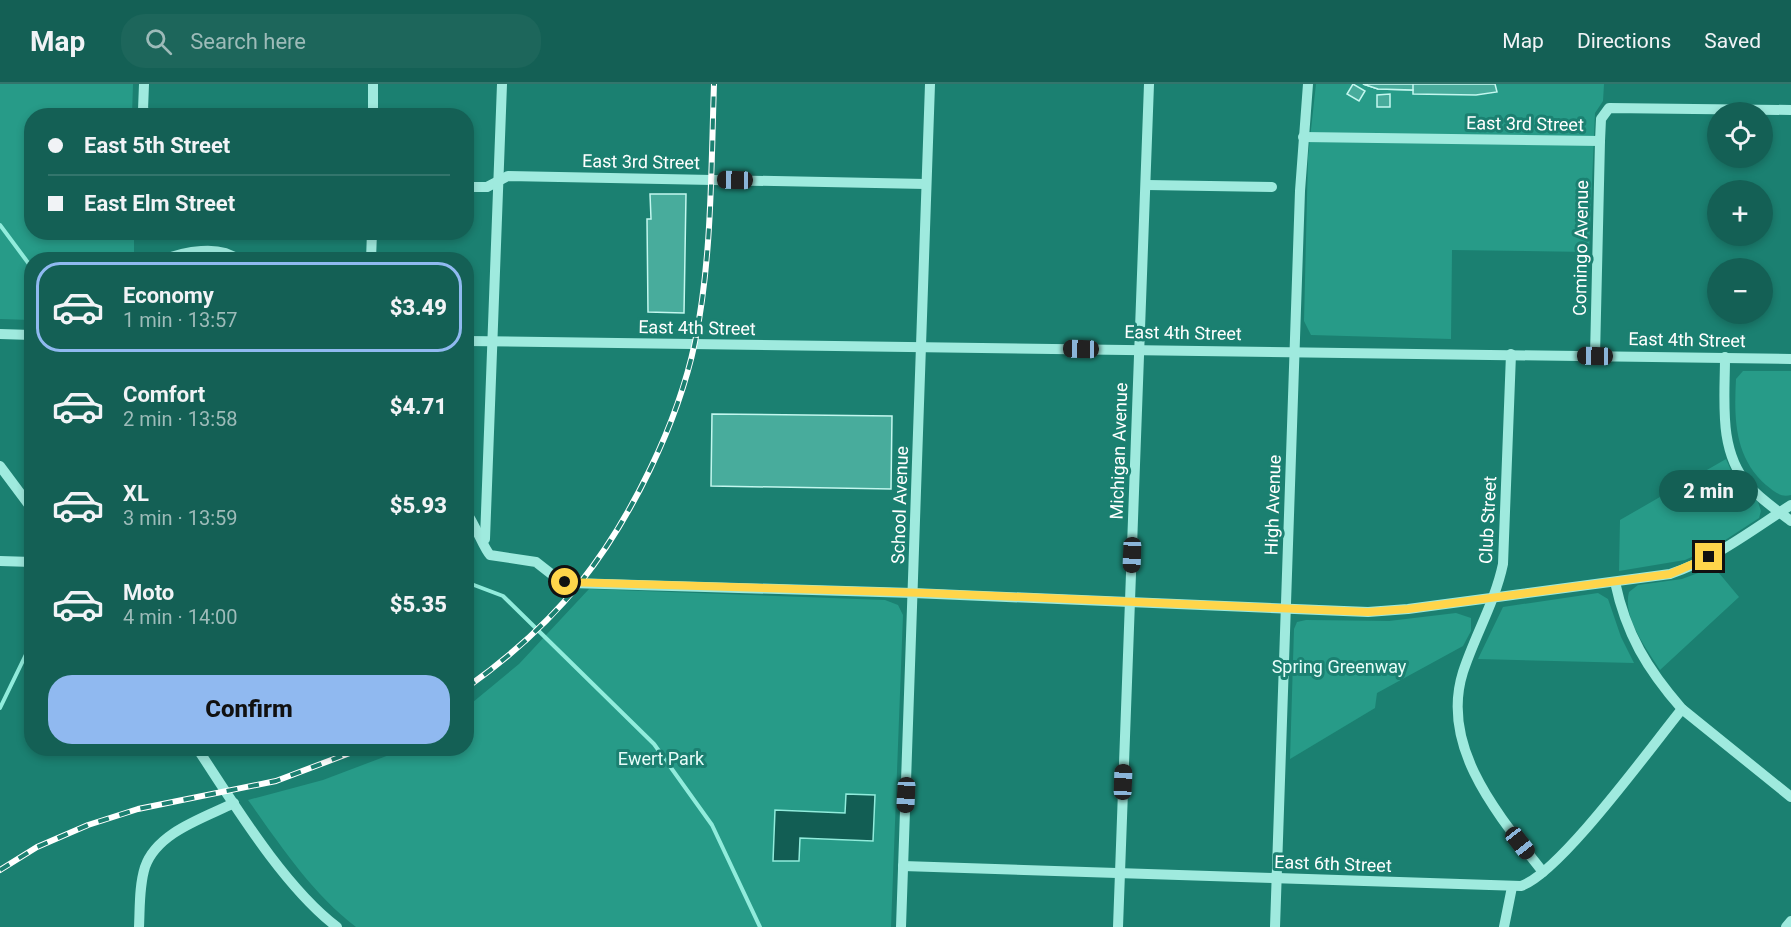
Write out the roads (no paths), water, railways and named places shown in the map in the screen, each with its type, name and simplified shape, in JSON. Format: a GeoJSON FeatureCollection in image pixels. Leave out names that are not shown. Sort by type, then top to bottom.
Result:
{"type":"FeatureCollection","features":[{"type":"Feature","properties":{"kind":"street"},"geometry":{"type":"LineString","coordinates":[[144,84],[146,108]]}},
{"type":"Feature","properties":{"kind":"street"},"geometry":{"type":"LineString","coordinates":[[373,84],[373,108]]}},
{"type":"Feature","properties":{"kind":"street"},"geometry":{"type":"LineString","coordinates":[[484,547],[502,84]]}},
{"type":"Feature","properties":{"kind":"street","name":"School Avenue"},"geometry":{"type":"LineString","coordinates":[[901,927],[930,84]]}},
{"type":"Feature","properties":{"kind":"street","name":"Michigan Avenue"},"geometry":{"type":"LineString","coordinates":[[1118,927],[1149,84]]}},
{"type":"Feature","properties":{"kind":"street","name":"High Avenue"},"geometry":{"type":"LineString","coordinates":[[1275,927],[1303,137],[1308,84]]}},
{"type":"Feature","properties":{"kind":"street","name":"East 3rd Street"},"geometry":{"type":"LineString","coordinates":[[1303,137],[1600,141],[1600,119],[1609,108],[1791,110]]}},
{"type":"Feature","properties":{"kind":"street","name":"Comingo Avenue"},"geometry":{"type":"LineString","coordinates":[[1595,356],[1600,141]]}},
{"type":"Feature","properties":{"kind":"street","name":"East 3rd Street"},"geometry":{"type":"LineString","coordinates":[[474,187],[487,187],[508,176],[926,184]]}},
{"type":"Feature","properties":{"kind":"street"},"geometry":{"type":"LineString","coordinates":[[1147,184],[1272,187]]}},
{"type":"Feature","properties":{"kind":"street"},"geometry":{"type":"LineString","coordinates":[[0,334],[24,335]]}},
{"type":"Feature","properties":{"kind":"street","name":"East 4th Street"},"geometry":{"type":"LineString","coordinates":[[474,341],[1791,359]]}},
{"type":"Feature","properties":{"kind":"street","name":"Club Street"},"geometry":{"type":"LineString","coordinates":[[1511,354],[1504,552],[1494,597],[1463,671],[1459,695],[1460,731],[1469,760],[1486,795],[1543,872]]}},
{"type":"Feature","properties":{"kind":"street"},"geometry":{"type":"LineString","coordinates":[[1725,357],[1724,419],[1726,442],[1732,457],[1749,486],[1791,521]]}},
{"type":"Feature","properties":{"kind":"street"},"geometry":{"type":"LineString","coordinates":[[0,466],[24,498]]}},
{"type":"Feature","properties":{"kind":"street"},"geometry":{"type":"LineString","coordinates":[[474,524],[487,553],[493,556],[536,562],[559,580],[572,583],[1387,611],[1670,574],[1694,566],[1791,505]]}},
{"type":"Feature","properties":{"kind":"street"},"geometry":{"type":"LineString","coordinates":[[0,561],[24,562]]}},
{"type":"Feature","properties":{"kind":"street"},"geometry":{"type":"LineString","coordinates":[[1615,582],[1624,621],[1634,642],[1655,675],[1682,709],[1791,797]]}},
{"type":"Feature","properties":{"kind":"street","name":"East 6th Street"},"geometry":{"type":"LineString","coordinates":[[903,866],[1512,887],[1526,884],[1563,854],[1682,709]]}},
{"type":"Feature","properties":{"kind":"street"},"geometry":{"type":"LineString","coordinates":[[202,756],[234,804],[292,882],[323,916],[337,927]]}},
{"type":"Feature","properties":{"kind":"street"},"geometry":{"type":"LineString","coordinates":[[139,927],[143,874],[152,853],[175,834],[234,804]]}},
{"type":"Feature","properties":{"kind":"street"},"geometry":{"type":"LineString","coordinates":[[1504,927],[1512,887]]}},
{"type":"Feature","properties":{"kind":"street"},"geometry":{"type":"LineString","coordinates":[[1786,927],[1791,921]]}},
{"type":"Feature","properties":{"kind":"water"},"geometry":{"type":"Polygon","coordinates":[[[846,794],[875,795],[873,841],[800,838],[799,861],[773,861],[775,810],[845,813],[846,794]]]}},
{"type":"Feature","properties":{"kind":"waterway"},"geometry":{"type":"LineString","coordinates":[[0,225],[24,257]]}},
{"type":"Feature","properties":{"kind":"waterway"},"geometry":{"type":"LineString","coordinates":[[474,585],[503,596],[654,744],[712,825],[760,927]]}},
{"type":"Feature","properties":{"kind":"waterway"},"geometry":{"type":"LineString","coordinates":[[0,708],[24,658]]}},
{"type":"Feature","properties":{"kind":"railway"},"geometry":{"type":"LineString","coordinates":[[474,682],[526,640],[580,583],[617,530],[665,437],[687,373],[701,310],[710,214],[714,84]]}},
{"type":"Feature","properties":{"kind":"railway"},"geometry":{"type":"LineString","coordinates":[[0,870],[37,847],[88,825],[138,809],[276,781],[342,756]]}},
{"type":"Feature","properties":{"kind":"park label","name":"Spring Greenway"},"geometry":{"type":"Point","coordinates":[1339,667]}},
{"type":"Feature","properties":{"kind":"park label","name":"Ewert Park"},"geometry":{"type":"Point","coordinates":[661,759]}}]}
